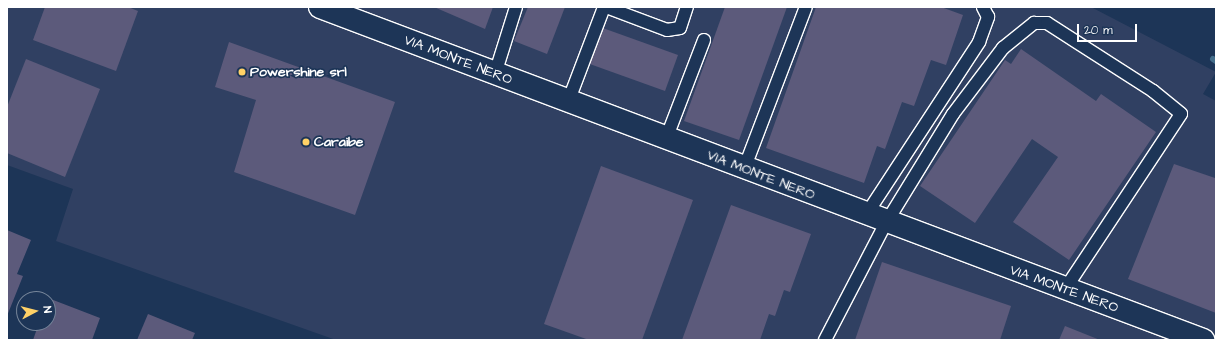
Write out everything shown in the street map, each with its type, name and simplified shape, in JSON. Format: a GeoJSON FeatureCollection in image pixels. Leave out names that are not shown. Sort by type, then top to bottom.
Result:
{"type":"FeatureCollection","features":[{"type":"Feature","properties":{"kind":"street","name":"VIA MONTE NERO"},"geometry":{"type":"LineString","coordinates":[[331,9],[495,74],[744,169],[1203,340]]}},
{"type":"Feature","properties":{"kind":"lane"},"geometry":{"type":"LineString","coordinates":[[495,74],[516,7]]}},
{"type":"Feature","properties":{"kind":"lane"},"geometry":{"type":"LineString","coordinates":[[568,102],[605,7],[667,30],[680,28],[687,7]]}},
{"type":"Feature","properties":{"kind":"lane"},"geometry":{"type":"LineString","coordinates":[[744,169],[806,7]]}},
{"type":"Feature","properties":{"kind":"lane"},"geometry":{"type":"LineString","coordinates":[[826,340],[876,219],[979,42],[988,17],[983,7]]}},
{"type":"Feature","properties":{"kind":"lane"},"geometry":{"type":"LineString","coordinates":[[876,219],[1003,48],[1034,23],[1047,22],[1153,91],[1181,114],[1065,289]]}},
{"type":"Feature","properties":{"kind":"lane"},"geometry":{"type":"LineString","coordinates":[[666,139],[704,40]]}},
{"type":"Feature","properties":{"kind":"shaded area"},"geometry":{"type":"Polygon","coordinates":[[[7,7],[1091,7],[1216,72],[1203,94],[1216,101],[1216,340],[336,340],[56,241],[73,189],[7,165],[7,7]]]}},
{"type":"Feature","properties":{"kind":"building"},"geometry":{"type":"Polygon","coordinates":[[[45,7],[128,7],[138,11],[116,71],[33,40],[45,7]]]}},
{"type":"Feature","properties":{"kind":"building"},"geometry":{"type":"Polygon","coordinates":[[[434,7],[493,7],[485,29],[434,7]]]}},
{"type":"Feature","properties":{"kind":"building"},"geometry":{"type":"Polygon","coordinates":[[[528,7],[565,7],[547,54],[514,41],[528,7]]]}},
{"type":"Feature","properties":{"kind":"building"},"geometry":{"type":"Polygon","coordinates":[[[725,7],[787,7],[739,140],[684,121],[725,7]]]}},
{"type":"Feature","properties":{"kind":"building"},"geometry":{"type":"Polygon","coordinates":[[[816,7],[941,7],[963,15],[946,65],[931,60],[914,106],[902,102],[885,149],[877,146],[864,183],[766,148],[816,7]]]}},
{"type":"Feature","properties":{"kind":"building"},"geometry":{"type":"Polygon","coordinates":[[[600,27],[678,55],[665,91],[587,63],[600,27]]]}},
{"type":"Feature","properties":{"kind":"building"},"geometry":{"type":"Polygon","coordinates":[[[229,42],[395,102],[355,215],[234,172],[256,100],[215,87],[229,42]]]}},
{"type":"Feature","properties":{"kind":"building"},"geometry":{"type":"Polygon","coordinates":[[[1021,49],[1096,101],[1101,94],[1156,132],[1069,260],[1013,222],[1058,157],[1032,139],[975,223],[920,186],[1005,60],[1011,64],[1021,49]]]}},
{"type":"Feature","properties":{"kind":"building"},"geometry":{"type":"Polygon","coordinates":[[[26,59],[100,89],[65,177],[7,153],[7,107],[26,59]]]}},
{"type":"Feature","properties":{"kind":"building"},"geometry":{"type":"Polygon","coordinates":[[[1174,164],[1215,178],[1216,313],[1128,279],[1174,164]]]}},
{"type":"Feature","properties":{"kind":"building"},"geometry":{"type":"Polygon","coordinates":[[[601,166],[693,200],[642,340],[589,340],[544,324],[601,166]]]}},
{"type":"Feature","properties":{"kind":"building"},"geometry":{"type":"Polygon","coordinates":[[[731,205],[811,234],[790,292],[784,290],[775,316],[769,314],[760,340],[682,340],[731,205]]]}},
{"type":"Feature","properties":{"kind":"building"},"geometry":{"type":"Polygon","coordinates":[[[7,230],[31,240],[17,274],[23,276],[7,316],[7,230]]]}},
{"type":"Feature","properties":{"kind":"building"},"geometry":{"type":"Polygon","coordinates":[[[882,262],[1011,306],[1000,340],[855,340],[882,262]]]}},
{"type":"Feature","properties":{"kind":"building"},"geometry":{"type":"Polygon","coordinates":[[[56,301],[100,318],[92,340],[33,340],[36,331],[56,331],[56,301]]]}},
{"type":"Feature","properties":{"kind":"building"},"geometry":{"type":"Polygon","coordinates":[[[148,314],[195,333],[192,340],[137,340],[148,314]]]}},
{"type":"Feature","properties":{"kind":"building"},"geometry":{"type":"Polygon","coordinates":[[[1065,326],[1100,340],[1059,340],[1065,326]]]}},
{"type":"Feature","properties":{"kind":"place","name":"Powershine srl"},"geometry":{"type":"Point","coordinates":[242,72]}},
{"type":"Feature","properties":{"kind":"place","name":"Caraibe"},"geometry":{"type":"Point","coordinates":[306,142]}}]}
